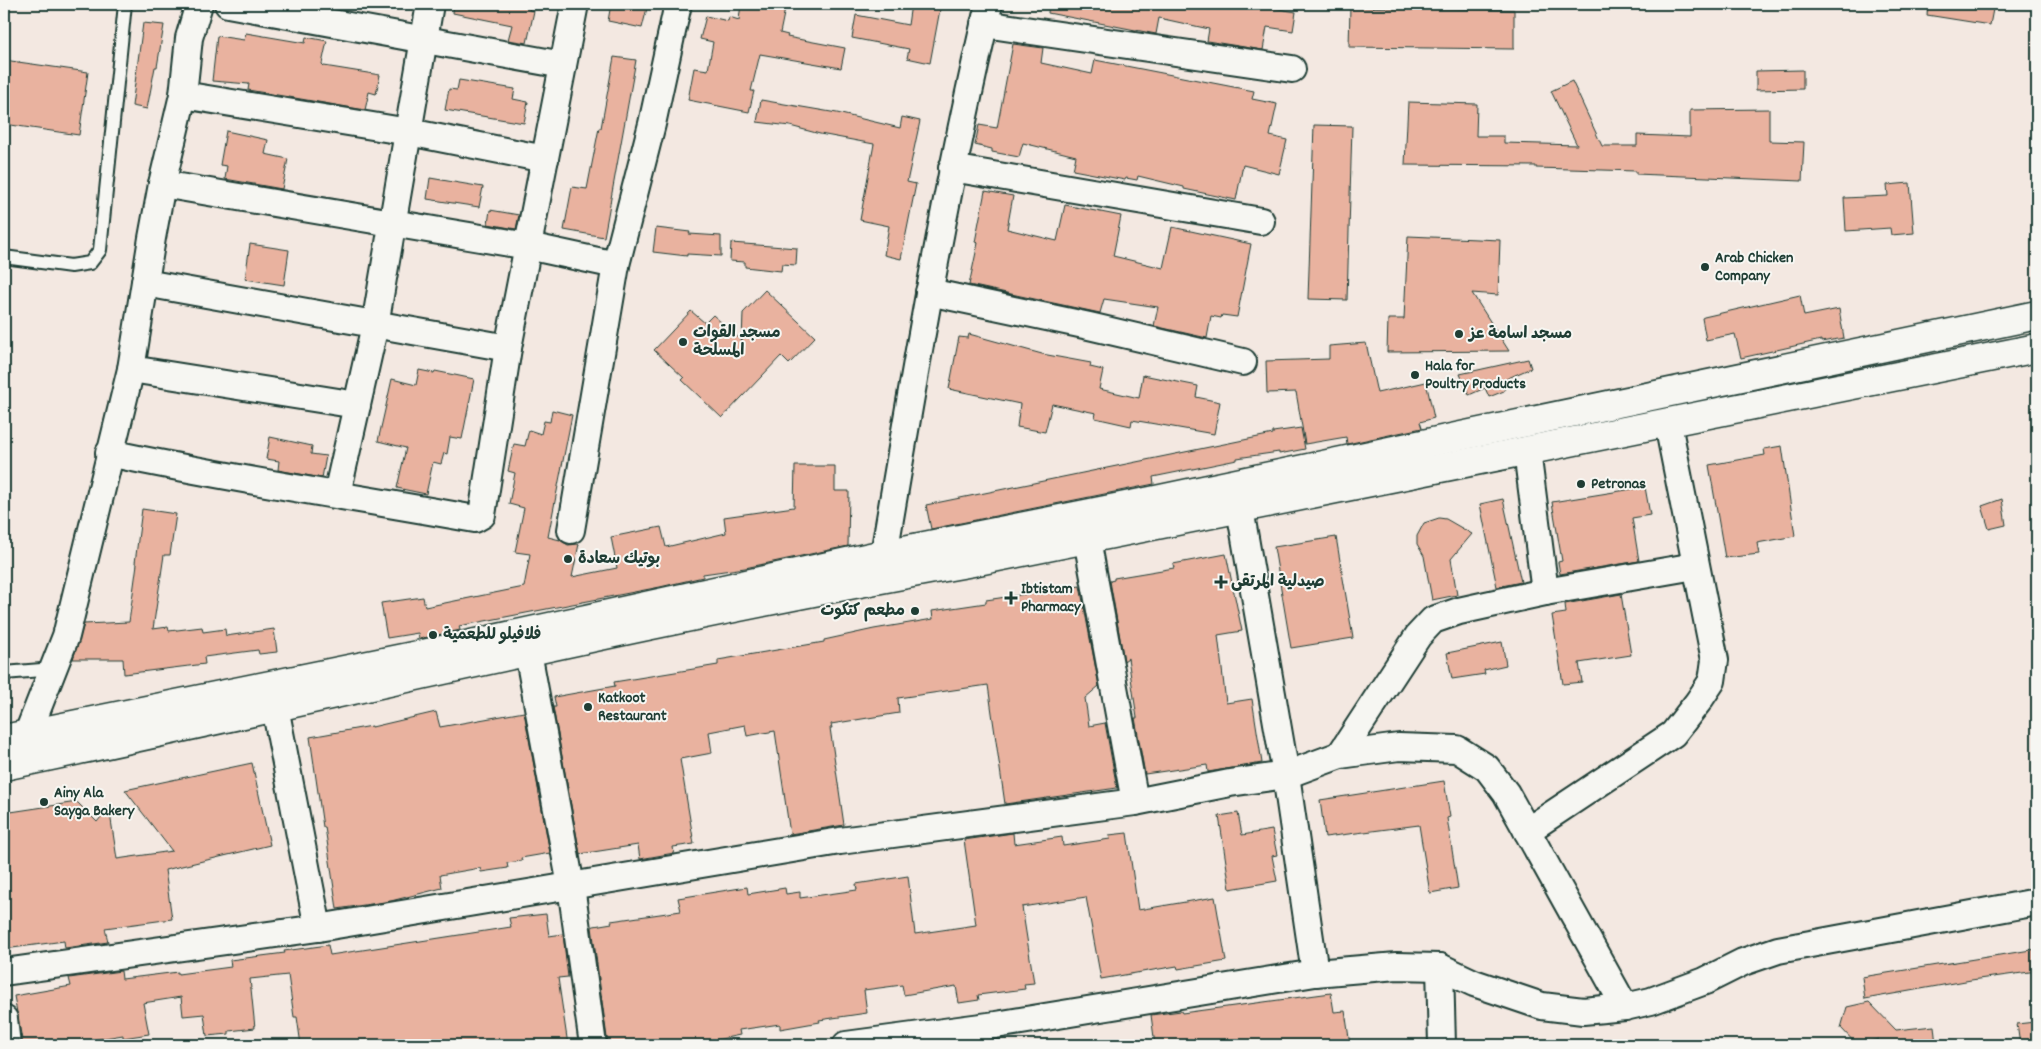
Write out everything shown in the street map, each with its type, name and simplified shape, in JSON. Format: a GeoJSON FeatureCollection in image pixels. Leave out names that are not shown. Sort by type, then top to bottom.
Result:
{"type":"FeatureCollection","features":[{"type":"Feature","properties":{"kind":"main road"},"geometry":{"type":"LineString","coordinates":[[16,763],[528,652],[1150,501],[2037,315]]}},
{"type":"Feature","properties":{"kind":"main road"},"geometry":{"type":"LineString","coordinates":[[1957,332],[1962,363]]}},
{"type":"Feature","properties":{"kind":"main road"},"geometry":{"type":"LineString","coordinates":[[16,736],[462,646],[886,566],[1088,539],[1668,424],[2037,348]]}},
{"type":"Feature","properties":{"kind":"main road"},"geometry":{"type":"LineString","coordinates":[[1578,412],[1583,440]]}},
{"type":"Feature","properties":{"kind":"street"},"geometry":{"type":"LineString","coordinates":[[16,763],[16,736],[54,669],[66,636],[109,453],[131,370],[162,184],[183,96],[189,38],[199,4]]}},
{"type":"Feature","properties":{"kind":"street"},"geometry":{"type":"LineString","coordinates":[[228,4],[564,65]]}},
{"type":"Feature","properties":{"kind":"street"},"geometry":{"type":"LineString","coordinates":[[337,494],[375,325],[430,4]]}},
{"type":"Feature","properties":{"kind":"street"},"geometry":{"type":"LineString","coordinates":[[109,453],[226,477],[337,494],[475,519],[482,515],[508,348],[575,4]]}},
{"type":"Feature","properties":{"kind":"street"},"geometry":{"type":"LineString","coordinates":[[571,530],[616,265],[652,124],[678,4]]}},
{"type":"Feature","properties":{"kind":"street"},"geometry":{"type":"LineString","coordinates":[[886,566],[929,292],[952,168],[987,14],[1292,69]]}},
{"type":"Feature","properties":{"kind":"street"},"geometry":{"type":"LineString","coordinates":[[183,96],[409,132],[545,159]]}},
{"type":"Feature","properties":{"kind":"street"},"geometry":{"type":"LineString","coordinates":[[952,168],[1261,221]]}},
{"type":"Feature","properties":{"kind":"street"},"geometry":{"type":"LineString","coordinates":[[162,184],[528,246],[616,265]]}},
{"type":"Feature","properties":{"kind":"street"},"geometry":{"type":"LineString","coordinates":[[145,284],[508,348]]}},
{"type":"Feature","properties":{"kind":"street"},"geometry":{"type":"LineString","coordinates":[[929,292],[1089,326],[1243,362]]}},
{"type":"Feature","properties":{"kind":"street"},"geometry":{"type":"LineString","coordinates":[[131,370],[357,405]]}},
{"type":"Feature","properties":{"kind":"street"},"geometry":{"type":"LineString","coordinates":[[1526,831],[1673,734],[1712,681],[1715,660],[1668,424]]}},
{"type":"Feature","properties":{"kind":"street"},"geometry":{"type":"LineString","coordinates":[[1526,451],[1545,592]]}},
{"type":"Feature","properties":{"kind":"street"},"geometry":{"type":"LineString","coordinates":[[1240,509],[1286,775],[1315,973]]}},
{"type":"Feature","properties":{"kind":"street"},"geometry":{"type":"LineString","coordinates":[[1088,539],[1135,802]]}},
{"type":"Feature","properties":{"kind":"street"},"geometry":{"type":"LineString","coordinates":[[1340,755],[1418,636],[1434,620],[1459,610],[1545,592],[1695,566]]}},
{"type":"Feature","properties":{"kind":"street"},"geometry":{"type":"LineString","coordinates":[[528,652],[571,886],[593,1045]]}},
{"type":"Feature","properties":{"kind":"street"},"geometry":{"type":"LineString","coordinates":[[275,707],[318,928]]}},
{"type":"Feature","properties":{"kind":"street"},"geometry":{"type":"LineString","coordinates":[[4,972],[318,928],[840,841],[1135,802],[1230,783],[1286,775],[1340,755],[1399,747],[1457,749],[1487,768],[1506,793],[1624,1007]]}},
{"type":"Feature","properties":{"kind":"street"},"geometry":{"type":"LineString","coordinates":[[846,1045],[996,1025],[1315,973],[1397,966],[1440,967],[1474,983],[1542,1006],[1583,1011],[1624,1007],[1651,1001],[1705,981],[1743,962],[1778,950],[2037,902]]}},
{"type":"Feature","properties":{"kind":"street"},"geometry":{"type":"LineString","coordinates":[[1440,967],[1442,1045]]}},
{"type":"Feature","properties":{"kind":"street"},"geometry":{"type":"LineString","coordinates":[[4,1019],[7,1045]]}},
{"type":"Feature","properties":{"kind":"lane"},"geometry":{"type":"LineString","coordinates":[[4,257],[71,266],[90,263],[100,250],[125,4]]}},
{"type":"Feature","properties":{"kind":"lane"},"geometry":{"type":"LineString","coordinates":[[4,673],[54,669]]}},
{"type":"Feature","properties":{"kind":"building"},"geometry":{"type":"Polygon","coordinates":[[[454,4],[531,4],[529,10],[534,11],[527,43],[508,40],[512,25],[453,13],[454,4]]]}},
{"type":"Feature","properties":{"kind":"building"},"geometry":{"type":"Polygon","coordinates":[[[611,4],[648,4],[642,28],[608,21],[611,4]]]}},
{"type":"Feature","properties":{"kind":"building"},"geometry":{"type":"Polygon","coordinates":[[[741,4],[786,4],[780,33],[788,35],[787,37],[845,48],[841,68],[760,54],[751,91],[754,91],[749,112],[688,100],[694,68],[708,70],[713,42],[700,39],[706,16],[728,21],[729,17],[739,20],[741,4]]]}},
{"type":"Feature","properties":{"kind":"building"},"geometry":{"type":"Polygon","coordinates":[[[911,4],[941,4],[930,63],[907,58],[909,49],[852,38],[856,15],[908,25],[911,4]]]}},
{"type":"Feature","properties":{"kind":"building"},"geometry":{"type":"Polygon","coordinates":[[[1049,4],[1250,4],[1296,12],[1293,31],[1267,27],[1263,50],[1207,41],[1209,29],[1159,18],[1156,34],[1048,13],[1049,4]]]}},
{"type":"Feature","properties":{"kind":"building"},"geometry":{"type":"Polygon","coordinates":[[[1928,4],[1994,4],[1990,25],[1927,15],[1928,4]]]}},
{"type":"Feature","properties":{"kind":"building"},"geometry":{"type":"Polygon","coordinates":[[[1350,7],[1514,10],[1514,49],[1349,47],[1350,7]]]}},
{"type":"Feature","properties":{"kind":"building"},"geometry":{"type":"Polygon","coordinates":[[[143,23],[164,25],[147,109],[132,106],[143,23]]]}},
{"type":"Feature","properties":{"kind":"building"},"geometry":{"type":"Polygon","coordinates":[[[246,33],[305,43],[306,37],[327,41],[322,64],[324,66],[380,75],[376,94],[369,92],[365,110],[248,90],[249,84],[212,81],[217,36],[244,40],[246,33]]]}},
{"type":"Feature","properties":{"kind":"building"},"geometry":{"type":"Polygon","coordinates":[[[1013,44],[1043,48],[1041,63],[1092,74],[1095,60],[1254,91],[1252,99],[1277,104],[1270,136],[1287,140],[1279,174],[1243,165],[1236,200],[1184,189],[1184,187],[1138,176],[1137,180],[1126,178],[1125,180],[1073,170],[1076,156],[1023,143],[1019,157],[992,152],[992,149],[975,145],[979,125],[997,128],[1013,44]]]}},
{"type":"Feature","properties":{"kind":"building"},"geometry":{"type":"Polygon","coordinates":[[[614,57],[636,60],[604,237],[564,230],[572,187],[587,189],[614,57]]]}},
{"type":"Feature","properties":{"kind":"building"},"geometry":{"type":"Polygon","coordinates":[[[4,60],[88,72],[79,135],[4,124],[4,60]]]}},
{"type":"Feature","properties":{"kind":"building"},"geometry":{"type":"Polygon","coordinates":[[[1803,70],[1803,89],[1756,90],[1756,71],[1803,70]]]}},
{"type":"Feature","properties":{"kind":"building"},"geometry":{"type":"Polygon","coordinates":[[[459,80],[515,89],[513,99],[528,102],[524,123],[445,110],[449,89],[457,90],[459,80]]]}},
{"type":"Feature","properties":{"kind":"building"},"geometry":{"type":"Polygon","coordinates":[[[1572,81],[1602,146],[1637,146],[1637,135],[1690,137],[1690,110],[1769,109],[1769,141],[1804,142],[1802,181],[1636,174],[1636,171],[1536,168],[1536,166],[1405,165],[1408,102],[1477,104],[1476,136],[1504,136],[1504,143],[1577,145],[1551,91],[1572,81]]]}},
{"type":"Feature","properties":{"kind":"building"},"geometry":{"type":"Polygon","coordinates":[[[761,100],[837,113],[900,128],[902,117],[920,121],[907,182],[916,184],[901,259],[884,255],[889,226],[860,220],[874,144],[820,134],[790,126],[757,122],[761,100]]]}},
{"type":"Feature","properties":{"kind":"building"},"geometry":{"type":"Polygon","coordinates":[[[1314,125],[1352,126],[1347,300],[1308,299],[1314,125]]]}},
{"type":"Feature","properties":{"kind":"building"},"geometry":{"type":"Polygon","coordinates":[[[226,131],[268,140],[265,154],[288,159],[282,189],[225,179],[227,166],[220,165],[226,131]]]}},
{"type":"Feature","properties":{"kind":"building"},"geometry":{"type":"Polygon","coordinates":[[[430,178],[483,187],[479,207],[427,199],[430,178]]]}},
{"type":"Feature","properties":{"kind":"building"},"geometry":{"type":"Polygon","coordinates":[[[1910,183],[1914,233],[1891,235],[1890,228],[1846,231],[1844,198],[1888,196],[1887,185],[1910,183]]]}},
{"type":"Feature","properties":{"kind":"building"},"geometry":{"type":"Polygon","coordinates":[[[985,191],[1013,196],[1007,229],[1057,241],[1065,205],[1121,216],[1113,256],[1163,268],[1172,227],[1251,244],[1237,317],[1222,315],[1221,318],[1211,316],[1207,338],[1154,326],[1158,307],[1104,299],[1100,313],[969,285],[978,243],[975,242],[985,191]]]}},
{"type":"Feature","properties":{"kind":"building"},"geometry":{"type":"Polygon","coordinates":[[[490,210],[519,215],[516,229],[488,224],[490,210]]]}},
{"type":"Feature","properties":{"kind":"building"},"geometry":{"type":"Polygon","coordinates":[[[656,228],[690,232],[689,234],[721,236],[721,256],[687,254],[687,256],[653,252],[656,228]]]}},
{"type":"Feature","properties":{"kind":"building"},"geometry":{"type":"Polygon","coordinates":[[[1408,236],[1500,240],[1498,295],[1472,293],[1509,351],[1387,352],[1388,319],[1404,319],[1408,236]]]}},
{"type":"Feature","properties":{"kind":"building"},"geometry":{"type":"Polygon","coordinates":[[[731,243],[797,248],[796,265],[782,264],[781,271],[745,267],[745,262],[730,261],[731,243]]]}},
{"type":"Feature","properties":{"kind":"building"},"geometry":{"type":"Polygon","coordinates":[[[250,244],[289,250],[284,285],[245,279],[250,244]]]}},
{"type":"Feature","properties":{"kind":"building"},"geometry":{"type":"Polygon","coordinates":[[[765,290],[815,337],[789,364],[781,356],[722,418],[654,350],[691,311],[705,323],[713,315],[742,341],[743,313],[765,290]]]}},
{"type":"Feature","properties":{"kind":"building"},"geometry":{"type":"Polygon","coordinates":[[[1800,295],[1804,316],[1839,309],[1844,338],[1821,342],[1821,340],[1741,358],[1735,334],[1706,340],[1702,318],[1704,317],[1800,295]]]}},
{"type":"Feature","properties":{"kind":"building"},"geometry":{"type":"Polygon","coordinates":[[[969,334],[1042,354],[1091,363],[1090,367],[1103,370],[1099,389],[1139,398],[1143,375],[1198,386],[1196,397],[1220,402],[1214,434],[1132,420],[1131,426],[1095,418],[1096,413],[1052,404],[1045,432],[1017,427],[1020,404],[949,389],[959,337],[968,338],[969,334]]]}},
{"type":"Feature","properties":{"kind":"building"},"geometry":{"type":"Polygon","coordinates":[[[1366,343],[1377,393],[1426,382],[1434,418],[1420,422],[1422,428],[1347,444],[1346,437],[1305,444],[1296,392],[1267,393],[1266,361],[1329,359],[1329,346],[1366,343]]]}},
{"type":"Feature","properties":{"kind":"building"},"geometry":{"type":"Polygon","coordinates":[[[1528,359],[1531,368],[1506,379],[1504,391],[1489,397],[1485,388],[1469,395],[1460,374],[1528,359]]]}},
{"type":"Feature","properties":{"kind":"building"},"geometry":{"type":"Polygon","coordinates":[[[419,370],[434,373],[435,371],[474,379],[462,439],[450,437],[447,454],[444,453],[441,464],[433,462],[426,494],[397,488],[406,448],[378,441],[392,379],[416,385],[419,370]]]}},
{"type":"Feature","properties":{"kind":"building"},"geometry":{"type":"Polygon","coordinates":[[[552,410],[572,415],[548,537],[560,540],[568,545],[579,544],[572,577],[617,568],[611,537],[661,527],[666,547],[726,533],[724,517],[794,507],[795,466],[835,466],[835,491],[849,491],[848,546],[745,568],[703,574],[703,577],[660,587],[459,626],[460,630],[419,639],[418,633],[387,638],[381,603],[423,597],[425,607],[524,587],[530,554],[515,552],[524,508],[509,504],[515,473],[508,471],[514,444],[525,446],[529,430],[541,434],[544,421],[550,422],[552,410]]]}},
{"type":"Feature","properties":{"kind":"building"},"geometry":{"type":"Polygon","coordinates":[[[1301,428],[1305,449],[1279,454],[1279,452],[1237,458],[1237,460],[1153,477],[1154,484],[931,529],[926,505],[1273,434],[1273,432],[1301,428]]]}},
{"type":"Feature","properties":{"kind":"building"},"geometry":{"type":"Polygon","coordinates":[[[270,437],[312,446],[311,454],[326,456],[322,478],[278,470],[279,461],[266,459],[270,437]]]}},
{"type":"Feature","properties":{"kind":"building"},"geometry":{"type":"Polygon","coordinates":[[[1782,446],[1795,536],[1757,543],[1759,554],[1725,558],[1709,465],[1765,455],[1764,449],[1782,446]]]}},
{"type":"Feature","properties":{"kind":"building"},"geometry":{"type":"Polygon","coordinates":[[[1645,487],[1650,515],[1632,518],[1639,561],[1560,574],[1558,562],[1562,561],[1552,502],[1645,487]]]}},
{"type":"Feature","properties":{"kind":"building"},"geometry":{"type":"Polygon","coordinates":[[[1503,499],[1521,582],[1497,587],[1480,504],[1503,499]]]}},
{"type":"Feature","properties":{"kind":"building"},"geometry":{"type":"Polygon","coordinates":[[[2002,499],[2006,525],[1989,529],[1982,506],[2002,499]]]}},
{"type":"Feature","properties":{"kind":"building"},"geometry":{"type":"Polygon","coordinates":[[[142,509],[176,514],[170,555],[164,555],[153,629],[168,627],[169,631],[202,627],[203,632],[225,629],[226,636],[274,629],[277,652],[259,654],[258,650],[204,657],[205,664],[124,674],[123,659],[73,659],[84,624],[129,622],[142,509]]]}},
{"type":"Feature","properties":{"kind":"building"},"geometry":{"type":"Polygon","coordinates":[[[1439,518],[1446,519],[1472,534],[1451,559],[1457,595],[1432,600],[1424,556],[1417,544],[1417,536],[1424,523],[1439,518]]]}},
{"type":"Feature","properties":{"kind":"building"},"geometry":{"type":"Polygon","coordinates":[[[1336,537],[1353,638],[1291,648],[1274,547],[1336,537]]]}},
{"type":"Feature","properties":{"kind":"building"},"geometry":{"type":"Polygon","coordinates":[[[1226,554],[1242,631],[1218,635],[1226,703],[1252,699],[1262,763],[1208,772],[1207,765],[1145,774],[1135,718],[1137,718],[1128,658],[1124,661],[1110,581],[1114,580],[1114,578],[1174,568],[1173,564],[1226,554]]]}},
{"type":"Feature","properties":{"kind":"building"},"geometry":{"type":"Polygon","coordinates":[[[1080,586],[1099,686],[1085,698],[1089,726],[1105,723],[1117,788],[1005,804],[988,685],[898,698],[899,713],[831,724],[832,728],[830,728],[844,825],[790,834],[775,731],[747,736],[745,725],[709,732],[712,753],[680,759],[694,844],[673,847],[674,853],[640,859],[638,845],[580,854],[553,707],[556,707],[554,697],[615,686],[614,682],[718,665],[718,660],[824,642],[824,640],[874,629],[933,619],[932,611],[986,603],[986,600],[1080,586]]]}},
{"type":"Feature","properties":{"kind":"building"},"geometry":{"type":"Polygon","coordinates":[[[1621,594],[1631,655],[1579,663],[1582,682],[1563,684],[1552,615],[1566,613],[1565,604],[1621,594]]]}},
{"type":"Feature","properties":{"kind":"building"},"geometry":{"type":"Polygon","coordinates":[[[1502,642],[1506,665],[1484,670],[1485,674],[1452,679],[1447,653],[1502,642]]]}},
{"type":"Feature","properties":{"kind":"building"},"geometry":{"type":"Polygon","coordinates":[[[436,712],[440,727],[524,712],[550,853],[521,858],[522,861],[507,863],[508,868],[481,872],[480,868],[440,875],[442,888],[391,901],[337,909],[310,737],[372,727],[436,712]]]}},
{"type":"Feature","properties":{"kind":"building"},"geometry":{"type":"Polygon","coordinates":[[[252,763],[270,845],[165,870],[172,919],[105,928],[108,942],[65,948],[64,941],[5,949],[4,813],[77,802],[97,822],[109,807],[117,859],[172,851],[125,790],[252,763]]]}},
{"type":"Feature","properties":{"kind":"building"},"geometry":{"type":"Polygon","coordinates":[[[1444,781],[1450,817],[1447,818],[1458,888],[1430,893],[1419,825],[1325,837],[1320,800],[1444,781]]]}},
{"type":"Feature","properties":{"kind":"building"},"geometry":{"type":"Polygon","coordinates":[[[1238,813],[1242,835],[1272,830],[1277,855],[1272,856],[1277,881],[1230,889],[1219,816],[1238,813]]]}},
{"type":"Feature","properties":{"kind":"building"},"geometry":{"type":"Polygon","coordinates":[[[1013,833],[1014,844],[1062,837],[1063,846],[1110,839],[1109,835],[1127,833],[1138,910],[1215,897],[1226,961],[1178,969],[1177,966],[1101,979],[1086,897],[1022,907],[1034,983],[1024,984],[1025,989],[978,995],[979,1000],[959,1003],[956,986],[904,995],[902,985],[864,990],[867,1013],[819,1020],[820,1022],[780,1029],[780,1024],[739,1030],[740,1035],[706,1042],[706,1045],[666,1045],[665,1041],[632,1045],[608,1045],[592,927],[612,923],[611,921],[681,911],[678,898],[747,887],[748,894],[785,888],[786,894],[800,892],[800,898],[857,890],[856,884],[908,876],[915,934],[976,925],[964,840],[1013,833]]]}},
{"type":"Feature","properties":{"kind":"building"},"geometry":{"type":"Polygon","coordinates":[[[546,914],[549,936],[563,934],[568,977],[558,978],[568,1045],[301,1045],[297,1017],[294,1017],[288,975],[250,979],[255,1028],[229,1031],[229,1034],[207,1036],[204,1014],[183,1016],[181,997],[143,1003],[149,1034],[123,1038],[123,1035],[73,1043],[74,1045],[23,1045],[14,996],[71,986],[69,978],[121,971],[122,979],[178,972],[178,974],[231,967],[230,960],[328,945],[330,955],[511,927],[509,918],[546,914]]]}},
{"type":"Feature","properties":{"kind":"building"},"geometry":{"type":"Polygon","coordinates":[[[2037,949],[2037,971],[1971,980],[1865,999],[1862,977],[2037,949]]]}},
{"type":"Feature","properties":{"kind":"building"},"geometry":{"type":"Polygon","coordinates":[[[1331,993],[1334,1012],[1345,1011],[1350,1045],[1155,1045],[1151,1015],[1181,1011],[1182,1013],[1331,993]]]}},
{"type":"Feature","properties":{"kind":"building"},"geometry":{"type":"Polygon","coordinates":[[[1869,1002],[1896,1030],[1934,1026],[1936,1045],[1878,1045],[1878,1039],[1857,1045],[1841,1028],[1847,1007],[1869,1002]]]}},
{"type":"Feature","properties":{"kind":"building"},"geometry":{"type":"Polygon","coordinates":[[[2035,1022],[2037,1045],[2020,1045],[2017,1024],[2035,1022]]]}},
{"type":"Feature","properties":{"kind":"place","name":"Arab Chicken Company"},"geometry":{"type":"Point","coordinates":[1705,267]}},
{"type":"Feature","properties":{"kind":"place","name":"مسجد اسامة عز"},"geometry":{"type":"Point","coordinates":[1459,334]}},
{"type":"Feature","properties":{"kind":"place","name":"مسجد القوات المسلحة"},"geometry":{"type":"Point","coordinates":[683,342]}},
{"type":"Feature","properties":{"kind":"place","name":"Hala for Poultry Products"},"geometry":{"type":"Point","coordinates":[1415,375]}},
{"type":"Feature","properties":{"kind":"place","name":"Petronas"},"geometry":{"type":"Point","coordinates":[1581,484]}},
{"type":"Feature","properties":{"kind":"place","name":"بوتيك سعادة"},"geometry":{"type":"Point","coordinates":[568,559]}},
{"type":"Feature","properties":{"kind":"place","name":"صيدلية المرتقى"},"geometry":{"type":"Point","coordinates":[1221,582]}},
{"type":"Feature","properties":{"kind":"place","name":"Ibtistam Pharmacy"},"geometry":{"type":"Point","coordinates":[1011,598]}},
{"type":"Feature","properties":{"kind":"place","name":"مطعم كتكوت"},"geometry":{"type":"Point","coordinates":[915,611]}},
{"type":"Feature","properties":{"kind":"place","name":"فلافيلو للطعمية"},"geometry":{"type":"Point","coordinates":[433,635]}},
{"type":"Feature","properties":{"kind":"place","name":"Katkoot Restaurant"},"geometry":{"type":"Point","coordinates":[588,707]}},
{"type":"Feature","properties":{"kind":"place","name":"Ainy Ala Sayga Bakery"},"geometry":{"type":"Point","coordinates":[44,802]}}]}
